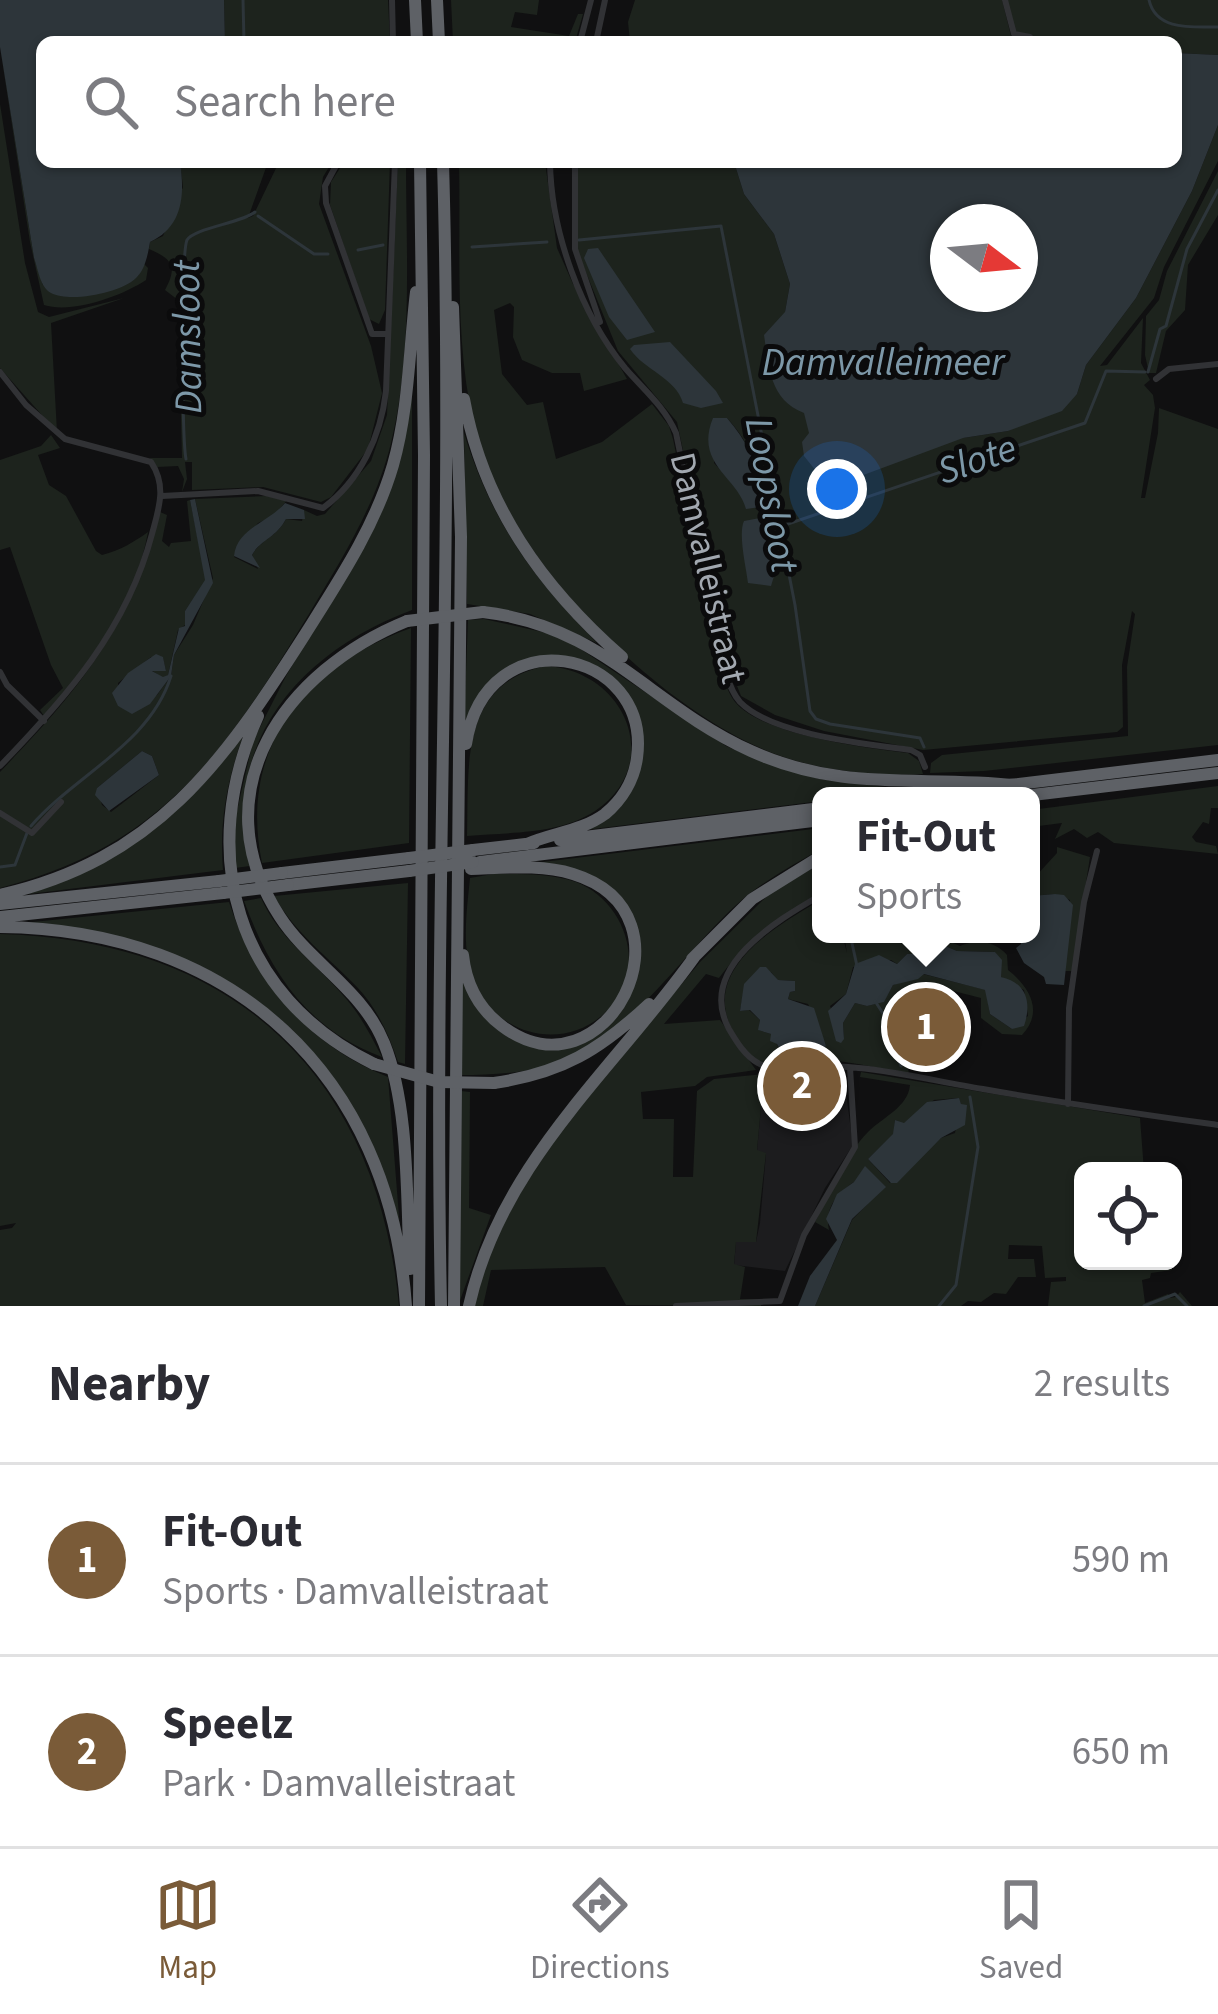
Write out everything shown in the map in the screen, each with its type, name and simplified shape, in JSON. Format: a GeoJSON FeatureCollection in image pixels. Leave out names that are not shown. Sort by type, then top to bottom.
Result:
{"type":"FeatureCollection","features":[{"type":"Feature","properties":{"kind":"highway"},"geometry":{"type":"LineString","coordinates":[[415,0],[417,36]]}},
{"type":"Feature","properties":{"kind":"highway"},"geometry":{"type":"LineString","coordinates":[[437,0],[439,36]]}},
{"type":"Feature","properties":{"kind":"highway"},"geometry":{"type":"LineString","coordinates":[[413,1306],[420,168]]}},
{"type":"Feature","properties":{"kind":"highway"},"geometry":{"type":"LineString","coordinates":[[441,1306],[443,168]]}},
{"type":"Feature","properties":{"kind":"highway"},"geometry":{"type":"LineString","coordinates":[[446,241],[453,269],[461,514],[454,1306]]}},
{"type":"Feature","properties":{"kind":"highway"},"geometry":{"type":"LineString","coordinates":[[0,895],[77,872],[149,830],[210,772],[281,673],[358,549],[392,467],[404,412],[423,250]]}},
{"type":"Feature","properties":{"kind":"highway"},"geometry":{"type":"LineString","coordinates":[[453,309],[468,421],[477,456],[504,518],[571,607],[676,706]]}},
{"type":"Feature","properties":{"kind":"highway"},"geometry":{"type":"LineString","coordinates":[[413,1306],[398,1103],[387,1050],[362,1006],[278,914],[255,858],[250,818],[261,754],[295,697],[346,650],[407,621],[484,612],[522,618],[580,640],[751,751],[798,768],[887,783],[979,781],[1006,787]]}},
{"type":"Feature","properties":{"kind":"highway"},"geometry":{"type":"LineString","coordinates":[[460,804],[470,721],[482,696],[500,677],[548,660],[574,663],[598,674],[620,694],[633,719],[638,744],[631,781],[615,804],[595,820],[472,861]]}},
{"type":"Feature","properties":{"kind":"highway"},"geometry":{"type":"LineString","coordinates":[[281,673],[252,729],[233,792],[228,839],[237,906],[264,969],[293,1007],[330,1039],[374,1064],[439,1082],[494,1083],[560,1067],[598,1048],[752,898],[812,861]]}},
{"type":"Feature","properties":{"kind":"highway"},"geometry":{"type":"LineString","coordinates":[[1039,787],[1218,760]]}},
{"type":"Feature","properties":{"kind":"highway"},"geometry":{"type":"LineString","coordinates":[[1040,788],[1218,772]]}},
{"type":"Feature","properties":{"kind":"highway"},"geometry":{"type":"LineString","coordinates":[[527,844],[812,809]]}},
{"type":"Feature","properties":{"kind":"highway"},"geometry":{"type":"LineString","coordinates":[[409,864],[445,866],[812,821]]}},
{"type":"Feature","properties":{"kind":"highway"},"geometry":{"type":"LineString","coordinates":[[0,917],[409,864],[472,861],[559,871],[584,878],[620,908],[633,934],[636,965],[627,994],[611,1018],[586,1035],[557,1043],[521,1038],[491,1018],[475,997],[466,976],[458,911]]}},
{"type":"Feature","properties":{"kind":"highway"},"geometry":{"type":"LineString","coordinates":[[0,904],[221,887]]}},
{"type":"Feature","properties":{"kind":"highway"},"geometry":{"type":"LineString","coordinates":[[0,927],[97,936],[164,954],[236,991],[294,1037],[341,1096],[372,1154],[413,1306]]}},
{"type":"Feature","properties":{"kind":"highway"},"geometry":{"type":"LineString","coordinates":[[469,1306],[488,1241],[518,1181],[600,1070],[695,956]]}},
{"type":"Feature","properties":{"kind":"street"},"geometry":{"type":"LineString","coordinates":[[392,0],[393,36]]}},
{"type":"Feature","properties":{"kind":"street"},"geometry":{"type":"LineString","coordinates":[[582,36],[592,0]]}},
{"type":"Feature","properties":{"kind":"street"},"geometry":{"type":"LineString","coordinates":[[597,36],[605,0]]}},
{"type":"Feature","properties":{"kind":"street"},"geometry":{"type":"LineString","coordinates":[[1005,0],[1014,34],[1025,36]]}},
{"type":"Feature","properties":{"kind":"street"},"geometry":{"type":"LineString","coordinates":[[335,168],[325,186],[330,220],[372,334],[388,334]]}},
{"type":"Feature","properties":{"kind":"street"},"geometry":{"type":"LineString","coordinates":[[162,496],[258,491],[317,508],[328,506],[370,454],[386,392],[395,168]]}},
{"type":"Feature","properties":{"kind":"street","name":"Damvalleistraat"},"geometry":{"type":"LineString","coordinates":[[550,168],[564,254],[624,367],[662,406],[676,433],[724,668],[736,698],[745,706],[836,740],[910,750],[920,755],[926,767]]}},
{"type":"Feature","properties":{"kind":"street","name":"Damvalleistraat"},"geometry":{"type":"LineString","coordinates":[[574,168],[575,249],[601,327]]}},
{"type":"Feature","properties":{"kind":"street"},"geometry":{"type":"LineString","coordinates":[[1156,379],[1169,368],[1218,364]]}},
{"type":"Feature","properties":{"kind":"street"},"geometry":{"type":"LineString","coordinates":[[0,371],[44,424],[64,439],[151,462],[162,496],[147,553],[122,615],[80,680],[0,766]]}},
{"type":"Feature","properties":{"kind":"street"},"geometry":{"type":"LineString","coordinates":[[0,672],[44,721]]}},
{"type":"Feature","properties":{"kind":"street"},"geometry":{"type":"LineString","coordinates":[[0,812],[28,830],[62,802]]}},
{"type":"Feature","properties":{"kind":"street"},"geometry":{"type":"LineString","coordinates":[[1068,1104],[1069,1008],[1096,851]]}},
{"type":"Feature","properties":{"kind":"street"},"geometry":{"type":"LineString","coordinates":[[812,901],[772,928],[735,961],[722,981],[719,1001],[730,1031],[759,1064],[850,1067],[1218,1124]]}},
{"type":"Feature","properties":{"kind":"street"},"geometry":{"type":"LineString","coordinates":[[676,1306],[780,1301],[804,1235],[855,1148],[850,1067]]}},
{"type":"Feature","properties":{"kind":"shaded area"},"geometry":{"type":"Polygon","coordinates":[[[224,0],[388,0],[390,36],[225,36],[224,0]]]}},
{"type":"Feature","properties":{"kind":"shaded area"},"geometry":{"type":"Polygon","coordinates":[[[451,0],[539,0],[537,15],[515,12],[511,27],[569,36],[453,36],[451,0]]]}},
{"type":"Feature","properties":{"kind":"shaded area"},"geometry":{"type":"Polygon","coordinates":[[[635,0],[1002,0],[1011,36],[629,36],[635,0]]]}},
{"type":"Feature","properties":{"kind":"shaded area"},"geometry":{"type":"Polygon","coordinates":[[[1007,0],[1218,0],[1218,55],[1182,53],[1182,36],[1030,36],[1014,31],[1007,0]]]}},
{"type":"Feature","properties":{"kind":"shaded area"},"geometry":{"type":"Polygon","coordinates":[[[578,14],[583,14],[577,36],[569,36],[578,14]]]}},
{"type":"Feature","properties":{"kind":"shaded area"},"geometry":{"type":"Polygon","coordinates":[[[0,47],[34,258],[43,285],[138,276],[144,264],[146,280],[96,302],[44,305],[30,242],[0,47]]]}},
{"type":"Feature","properties":{"kind":"shaded area"},"geometry":{"type":"Polygon","coordinates":[[[0,104],[25,263],[38,312],[49,317],[124,298],[51,323],[57,432],[0,368],[0,104]]]}},
{"type":"Feature","properties":{"kind":"shaded area"},"geometry":{"type":"Polygon","coordinates":[[[1218,125],[1218,161],[1164,267],[1154,298],[1100,366],[1107,365],[1143,318],[1141,363],[1150,380],[1144,385],[1153,395],[1155,408],[1141,498],[1145,498],[1158,433],[1159,408],[1218,429],[1218,745],[930,773],[931,763],[942,755],[1128,736],[1127,667],[1135,614],[1132,611],[1122,665],[1123,727],[1117,732],[923,750],[824,731],[775,715],[741,696],[728,663],[677,422],[618,351],[578,253],[577,168],[736,168],[744,194],[774,234],[790,284],[785,312],[810,434],[963,438],[1008,431],[1077,394],[1086,365],[1136,298],[1192,191],[1218,125]],[[727,418],[714,463],[757,510],[766,506],[749,448],[727,418]]]}},
{"type":"Feature","properties":{"kind":"shaded area"},"geometry":{"type":"Polygon","coordinates":[[[181,168],[266,168],[248,218],[276,168],[328,168],[319,204],[371,346],[382,393],[368,449],[331,497],[321,502],[263,487],[192,490],[192,462],[185,462],[187,479],[182,492],[184,479],[178,466],[157,467],[150,458],[182,458],[178,300],[165,290],[170,264],[149,249],[150,242],[163,236],[183,187],[181,168]]]}},
{"type":"Feature","properties":{"kind":"shaded area"},"geometry":{"type":"Polygon","coordinates":[[[340,168],[390,168],[385,310],[379,324],[369,319],[330,205],[331,182],[340,168]]]}},
{"type":"Feature","properties":{"kind":"shaded area"},"geometry":{"type":"Polygon","coordinates":[[[398,168],[406,168],[407,303],[398,409],[376,488],[345,553],[248,709],[184,787],[148,819],[106,846],[57,870],[0,888],[0,772],[99,654],[134,590],[160,512],[167,515],[162,541],[169,547],[191,541],[190,500],[206,580],[185,611],[168,675],[163,678],[151,670],[166,671],[163,658],[151,657],[118,683],[118,706],[131,711],[157,695],[171,676],[174,655],[213,578],[195,499],[267,496],[287,500],[274,516],[258,523],[234,557],[258,569],[252,555],[286,519],[302,521],[304,510],[325,514],[371,461],[387,415],[398,168]],[[142,751],[97,788],[102,805],[111,812],[159,775],[152,756],[142,751]]]}},
{"type":"Feature","properties":{"kind":"shaded area"},"geometry":{"type":"Polygon","coordinates":[[[459,168],[546,168],[557,248],[627,379],[584,391],[580,373],[552,373],[522,360],[513,337],[514,307],[510,303],[494,310],[502,374],[527,405],[543,402],[556,459],[602,442],[652,404],[673,439],[720,666],[735,702],[748,713],[791,731],[908,753],[919,761],[923,774],[837,770],[754,745],[711,721],[623,653],[545,567],[489,472],[474,425],[461,327],[459,168]]]}},
{"type":"Feature","properties":{"kind":"shaded area"},"geometry":{"type":"Polygon","coordinates":[[[1218,171],[1218,215],[1188,265],[1185,310],[1166,331],[1156,373],[1149,373],[1146,316],[1159,300],[1167,271],[1218,171]]]}},
{"type":"Feature","properties":{"kind":"shaded area"},"geometry":{"type":"Polygon","coordinates":[[[412,384],[412,610],[336,650],[304,676],[278,707],[259,741],[247,779],[244,821],[250,866],[235,868],[233,828],[253,741],[371,532],[412,384]]]}},
{"type":"Feature","properties":{"kind":"shaded area"},"geometry":{"type":"Polygon","coordinates":[[[464,433],[501,522],[553,595],[597,643],[530,614],[467,604],[464,433]]]}},
{"type":"Feature","properties":{"kind":"shaded area"},"geometry":{"type":"Polygon","coordinates":[[[51,435],[60,448],[38,455],[49,485],[66,496],[96,551],[102,555],[115,551],[148,532],[122,607],[94,653],[44,716],[40,710],[63,688],[10,547],[0,550],[0,460],[41,446],[51,435]]]}},
{"type":"Feature","properties":{"kind":"shaded area"},"geometry":{"type":"Polygon","coordinates":[[[484,619],[551,634],[576,646],[726,746],[761,761],[820,779],[885,787],[812,787],[812,802],[585,830],[628,791],[635,716],[598,670],[533,663],[503,671],[489,682],[464,723],[468,620],[484,619]]]}},
{"type":"Feature","properties":{"kind":"shaded area"},"geometry":{"type":"Polygon","coordinates":[[[411,628],[409,843],[262,863],[257,821],[260,783],[288,716],[340,664],[411,628]]]}},
{"type":"Feature","properties":{"kind":"shaded area"},"geometry":{"type":"Polygon","coordinates":[[[546,666],[574,672],[597,684],[615,702],[627,723],[628,769],[616,791],[581,819],[533,831],[467,836],[470,756],[483,709],[497,690],[546,666]]]}},
{"type":"Feature","properties":{"kind":"shaded area"},"geometry":{"type":"Polygon","coordinates":[[[243,736],[226,802],[223,870],[5,897],[81,871],[139,840],[190,797],[243,736]]]}},
{"type":"Feature","properties":{"kind":"shaded area"},"geometry":{"type":"Polygon","coordinates":[[[1218,786],[1218,808],[1211,808],[1209,824],[1203,822],[1192,837],[1216,846],[1218,854],[1114,843],[1098,832],[1087,838],[1074,829],[1055,839],[1062,823],[1040,826],[1040,809],[1218,786]]]}},
{"type":"Feature","properties":{"kind":"shaded area"},"geometry":{"type":"Polygon","coordinates":[[[812,829],[812,854],[745,897],[611,1033],[562,1061],[538,1068],[461,1075],[462,974],[498,1029],[522,1043],[550,1047],[612,1022],[635,983],[639,945],[611,892],[526,864],[812,829]]]}},
{"type":"Feature","properties":{"kind":"shaded area"},"geometry":{"type":"Polygon","coordinates":[[[1057,847],[1090,857],[1072,971],[1065,971],[1070,900],[1040,895],[1040,872],[1057,847]]]}},
{"type":"Feature","properties":{"kind":"shaded area"},"geometry":{"type":"Polygon","coordinates":[[[812,868],[812,898],[766,930],[719,978],[706,974],[664,1024],[720,1020],[756,1070],[707,1077],[695,1086],[641,1092],[643,1119],[674,1119],[673,1177],[693,1177],[697,1091],[714,1079],[764,1074],[757,1150],[766,1153],[756,1242],[736,1242],[734,1264],[745,1267],[740,1299],[762,1299],[761,1306],[626,1305],[605,1267],[491,1270],[483,1306],[473,1306],[491,1245],[547,1146],[700,962],[769,894],[812,868]]]}},
{"type":"Feature","properties":{"kind":"shaded area"},"geometry":{"type":"Polygon","coordinates":[[[493,874],[576,882],[606,903],[617,918],[629,952],[628,970],[613,1004],[596,1020],[577,1030],[536,1033],[516,1027],[484,999],[469,967],[466,915],[470,878],[493,874]]]}},
{"type":"Feature","properties":{"kind":"shaded area"},"geometry":{"type":"Polygon","coordinates":[[[408,883],[405,1064],[398,1062],[382,1022],[364,995],[302,933],[274,896],[408,883]]]}},
{"type":"Feature","properties":{"kind":"shaded area"},"geometry":{"type":"Polygon","coordinates":[[[261,898],[287,937],[353,1008],[382,1057],[333,1031],[295,996],[266,952],[244,901],[261,898]]]}},
{"type":"Feature","properties":{"kind":"shaded area"},"geometry":{"type":"Polygon","coordinates":[[[229,902],[254,959],[288,1008],[333,1048],[388,1077],[400,1229],[366,1133],[337,1083],[302,1040],[263,1005],[173,956],[123,940],[13,924],[229,902]]]}},
{"type":"Feature","properties":{"kind":"shaded area"},"geometry":{"type":"Polygon","coordinates":[[[812,905],[812,943],[844,943],[847,953],[845,943],[935,943],[926,954],[907,954],[897,964],[891,960],[853,967],[846,994],[830,1006],[844,1039],[843,1023],[855,1003],[883,1002],[893,985],[923,974],[986,990],[990,1014],[1012,1029],[1028,1016],[1024,990],[1001,977],[995,952],[957,951],[938,943],[991,944],[1007,955],[1008,970],[1023,984],[1032,1000],[1032,1018],[1022,1035],[1002,1034],[981,1018],[981,998],[922,983],[898,1002],[895,1012],[909,1074],[845,1062],[783,1067],[763,1063],[745,1049],[725,1007],[735,968],[765,936],[812,905]],[[771,972],[744,989],[740,1011],[749,1010],[760,1020],[759,1030],[771,1034],[783,1055],[814,1057],[826,1046],[808,1004],[788,999],[795,991],[795,981],[777,980],[771,972]]]}},
{"type":"Feature","properties":{"kind":"shaded area"},"geometry":{"type":"Polygon","coordinates":[[[0,934],[83,942],[158,962],[223,993],[279,1035],[325,1088],[360,1151],[385,1224],[399,1306],[0,1306],[0,1230],[16,1223],[0,1226],[0,934]]]}},
{"type":"Feature","properties":{"kind":"shaded area"},"geometry":{"type":"Polygon","coordinates":[[[843,1071],[853,1145],[825,1188],[785,1271],[734,1265],[736,1242],[756,1242],[760,1223],[766,1154],[757,1151],[764,1074],[843,1071]]]}},
{"type":"Feature","properties":{"kind":"shaded area"},"geometry":{"type":"Polygon","coordinates":[[[861,1072],[1140,1118],[1143,1162],[1074,1162],[1074,1270],[1172,1270],[1151,1273],[1142,1280],[1145,1303],[1180,1292],[1192,1306],[1048,1306],[1051,1282],[1066,1281],[1066,1277],[1045,1278],[1042,1246],[1009,1245],[1008,1259],[1034,1259],[1036,1277],[1018,1277],[1006,1294],[994,1293],[981,1302],[815,1306],[852,1220],[885,1186],[854,1182],[833,1202],[829,1230],[815,1222],[852,1152],[900,1106],[910,1085],[860,1077],[861,1072]],[[958,1098],[934,1100],[904,1124],[895,1120],[894,1134],[868,1159],[890,1183],[941,1138],[955,1133],[958,1098]]]}},
{"type":"Feature","properties":{"kind":"shaded area"},"geometry":{"type":"Polygon","coordinates":[[[461,1091],[470,1092],[469,1208],[491,1215],[458,1306],[461,1091]]]}},
{"type":"Feature","properties":{"kind":"water"},"geometry":{"type":"Polygon","coordinates":[[[0,0],[224,0],[225,36],[36,36],[36,168],[180,168],[181,198],[175,219],[150,242],[146,262],[129,283],[95,295],[70,297],[51,293],[42,282],[34,258],[0,47],[0,0]]]}},
{"type":"Feature","properties":{"kind":"water","name":"Damvalleimeer"},"geometry":{"type":"Polygon","coordinates":[[[1182,53],[1218,55],[1218,125],[1192,191],[1136,298],[1086,365],[1077,394],[1062,411],[1008,431],[963,438],[850,480],[820,476],[804,456],[802,442],[809,433],[804,413],[778,391],[768,359],[764,335],[785,312],[790,284],[774,234],[744,194],[736,168],[1182,168],[1182,53]]]}},
{"type":"Feature","properties":{"kind":"water"},"geometry":{"type":"Polygon","coordinates":[[[598,248],[655,332],[627,340],[609,317],[584,258],[588,249],[598,248]]]}},
{"type":"Feature","properties":{"kind":"water"},"geometry":{"type":"Polygon","coordinates":[[[670,342],[723,403],[701,408],[683,403],[674,387],[630,349],[670,342]]]}},
{"type":"Feature","properties":{"kind":"water"},"geometry":{"type":"Polygon","coordinates":[[[713,418],[727,418],[742,438],[758,470],[767,506],[746,509],[713,459],[709,434],[713,418]]]}},
{"type":"Feature","properties":{"kind":"water"},"geometry":{"type":"Polygon","coordinates":[[[195,499],[213,583],[174,655],[171,676],[150,704],[132,714],[118,706],[112,693],[128,673],[156,654],[163,657],[166,671],[152,671],[168,675],[179,628],[185,626],[185,611],[205,580],[190,500],[195,499]]]}},
{"type":"Feature","properties":{"kind":"water"},"geometry":{"type":"Polygon","coordinates":[[[285,503],[304,510],[305,519],[286,519],[255,550],[252,555],[260,568],[234,556],[247,532],[285,503]]]}},
{"type":"Feature","properties":{"kind":"water"},"geometry":{"type":"Polygon","coordinates":[[[770,516],[775,573],[771,586],[748,583],[742,527],[744,521],[770,516]]]}},
{"type":"Feature","properties":{"kind":"water"},"geometry":{"type":"Polygon","coordinates":[[[142,751],[152,756],[159,775],[109,811],[95,795],[97,788],[142,751]]]}},
{"type":"Feature","properties":{"kind":"water"},"geometry":{"type":"Polygon","coordinates":[[[1040,895],[1064,895],[1073,905],[1064,985],[1046,984],[1016,948],[1021,943],[1040,943],[1040,895]]]}},
{"type":"Feature","properties":{"kind":"water"},"geometry":{"type":"Polygon","coordinates":[[[935,943],[957,951],[995,952],[1002,960],[1001,977],[1017,984],[1026,996],[1024,1026],[1012,1029],[990,1014],[985,990],[924,974],[893,985],[884,1002],[855,1003],[843,1023],[844,1039],[836,1041],[828,1011],[846,994],[855,964],[879,955],[897,964],[907,954],[925,954],[935,943]]]}},
{"type":"Feature","properties":{"kind":"water"},"geometry":{"type":"Polygon","coordinates":[[[760,967],[778,980],[795,981],[795,991],[788,999],[814,1008],[826,1046],[816,1054],[806,1058],[783,1055],[770,1041],[771,1034],[758,1030],[760,1020],[750,1010],[740,1011],[744,984],[760,967]]]}},
{"type":"Feature","properties":{"kind":"water"},"geometry":{"type":"Polygon","coordinates":[[[959,1098],[967,1105],[965,1125],[941,1138],[897,1183],[891,1183],[868,1159],[893,1134],[895,1120],[904,1123],[927,1102],[959,1098]]]}},
{"type":"Feature","properties":{"kind":"water"},"geometry":{"type":"Polygon","coordinates":[[[865,1166],[886,1187],[852,1219],[815,1306],[798,1306],[810,1276],[837,1240],[826,1219],[837,1194],[865,1166]]]}},
{"type":"Feature","properties":{"kind":"waterway","name":"Damsloot"},"geometry":{"type":"LineString","coordinates":[[243,0],[244,36]]}},
{"type":"Feature","properties":{"kind":"waterway","name":"Slote"},"geometry":{"type":"LineString","coordinates":[[1149,0],[1167,22],[1218,27]]}},
{"type":"Feature","properties":{"kind":"waterway","name":"Slote"},"geometry":{"type":"LineString","coordinates":[[1148,372],[1187,249],[1218,190]]}},
{"type":"Feature","properties":{"kind":"waterway","name":"Damsloot"},"geometry":{"type":"LineString","coordinates":[[186,459],[187,240],[255,212]]}},
{"type":"Feature","properties":{"kind":"waterway","name":"Loopsloot"},"geometry":{"type":"LineString","coordinates":[[258,216],[314,254],[328,254]]}},
{"type":"Feature","properties":{"kind":"waterway","name":"Loopsloot"},"geometry":{"type":"LineString","coordinates":[[579,240],[721,226],[795,605],[810,711],[830,724],[920,738],[924,747]]}},
{"type":"Feature","properties":{"kind":"waterway","name":"Loopsloot"},"geometry":{"type":"LineString","coordinates":[[472,247],[547,242]]}},
{"type":"Feature","properties":{"kind":"waterway","name":"Loopsloot"},"geometry":{"type":"LineString","coordinates":[[358,250],[383,245]]}},
{"type":"Feature","properties":{"kind":"waterway","name":"Slote"},"geometry":{"type":"LineString","coordinates":[[779,527],[1085,423],[1106,371],[1145,372]]}},
{"type":"Feature","properties":{"kind":"waterway","name":"Damsloot"},"geometry":{"type":"LineString","coordinates":[[31,826],[129,740],[161,700],[171,676]]}},
{"type":"Feature","properties":{"kind":"waterway","name":"Damsloot"},"geometry":{"type":"LineString","coordinates":[[0,867],[15,865],[27,833]]}},
{"type":"Feature","properties":{"kind":"waterway","name":"Loopsloot"},"geometry":{"type":"LineString","coordinates":[[852,943],[857,966]]}},
{"type":"Feature","properties":{"kind":"waterway","name":"Loopsloot"},"geometry":{"type":"LineString","coordinates":[[875,1001],[901,1066]]}},
{"type":"Feature","properties":{"kind":"waterway","name":"Loopsloot"},"geometry":{"type":"LineString","coordinates":[[939,1306],[956,1285],[978,1147],[970,1097]]}},
{"type":"Feature","properties":{"kind":"waterway"},"geometry":{"type":"LineString","coordinates":[[1144,1306],[1175,1294],[1187,1306]]}},
{"type":"Feature","properties":{"kind":"place","name":"Fit-Out"},"geometry":{"type":"Point","coordinates":[926,1027]}},
{"type":"Feature","properties":{"kind":"place","name":"Speelz"},"geometry":{"type":"Point","coordinates":[802,1086]}}]}
